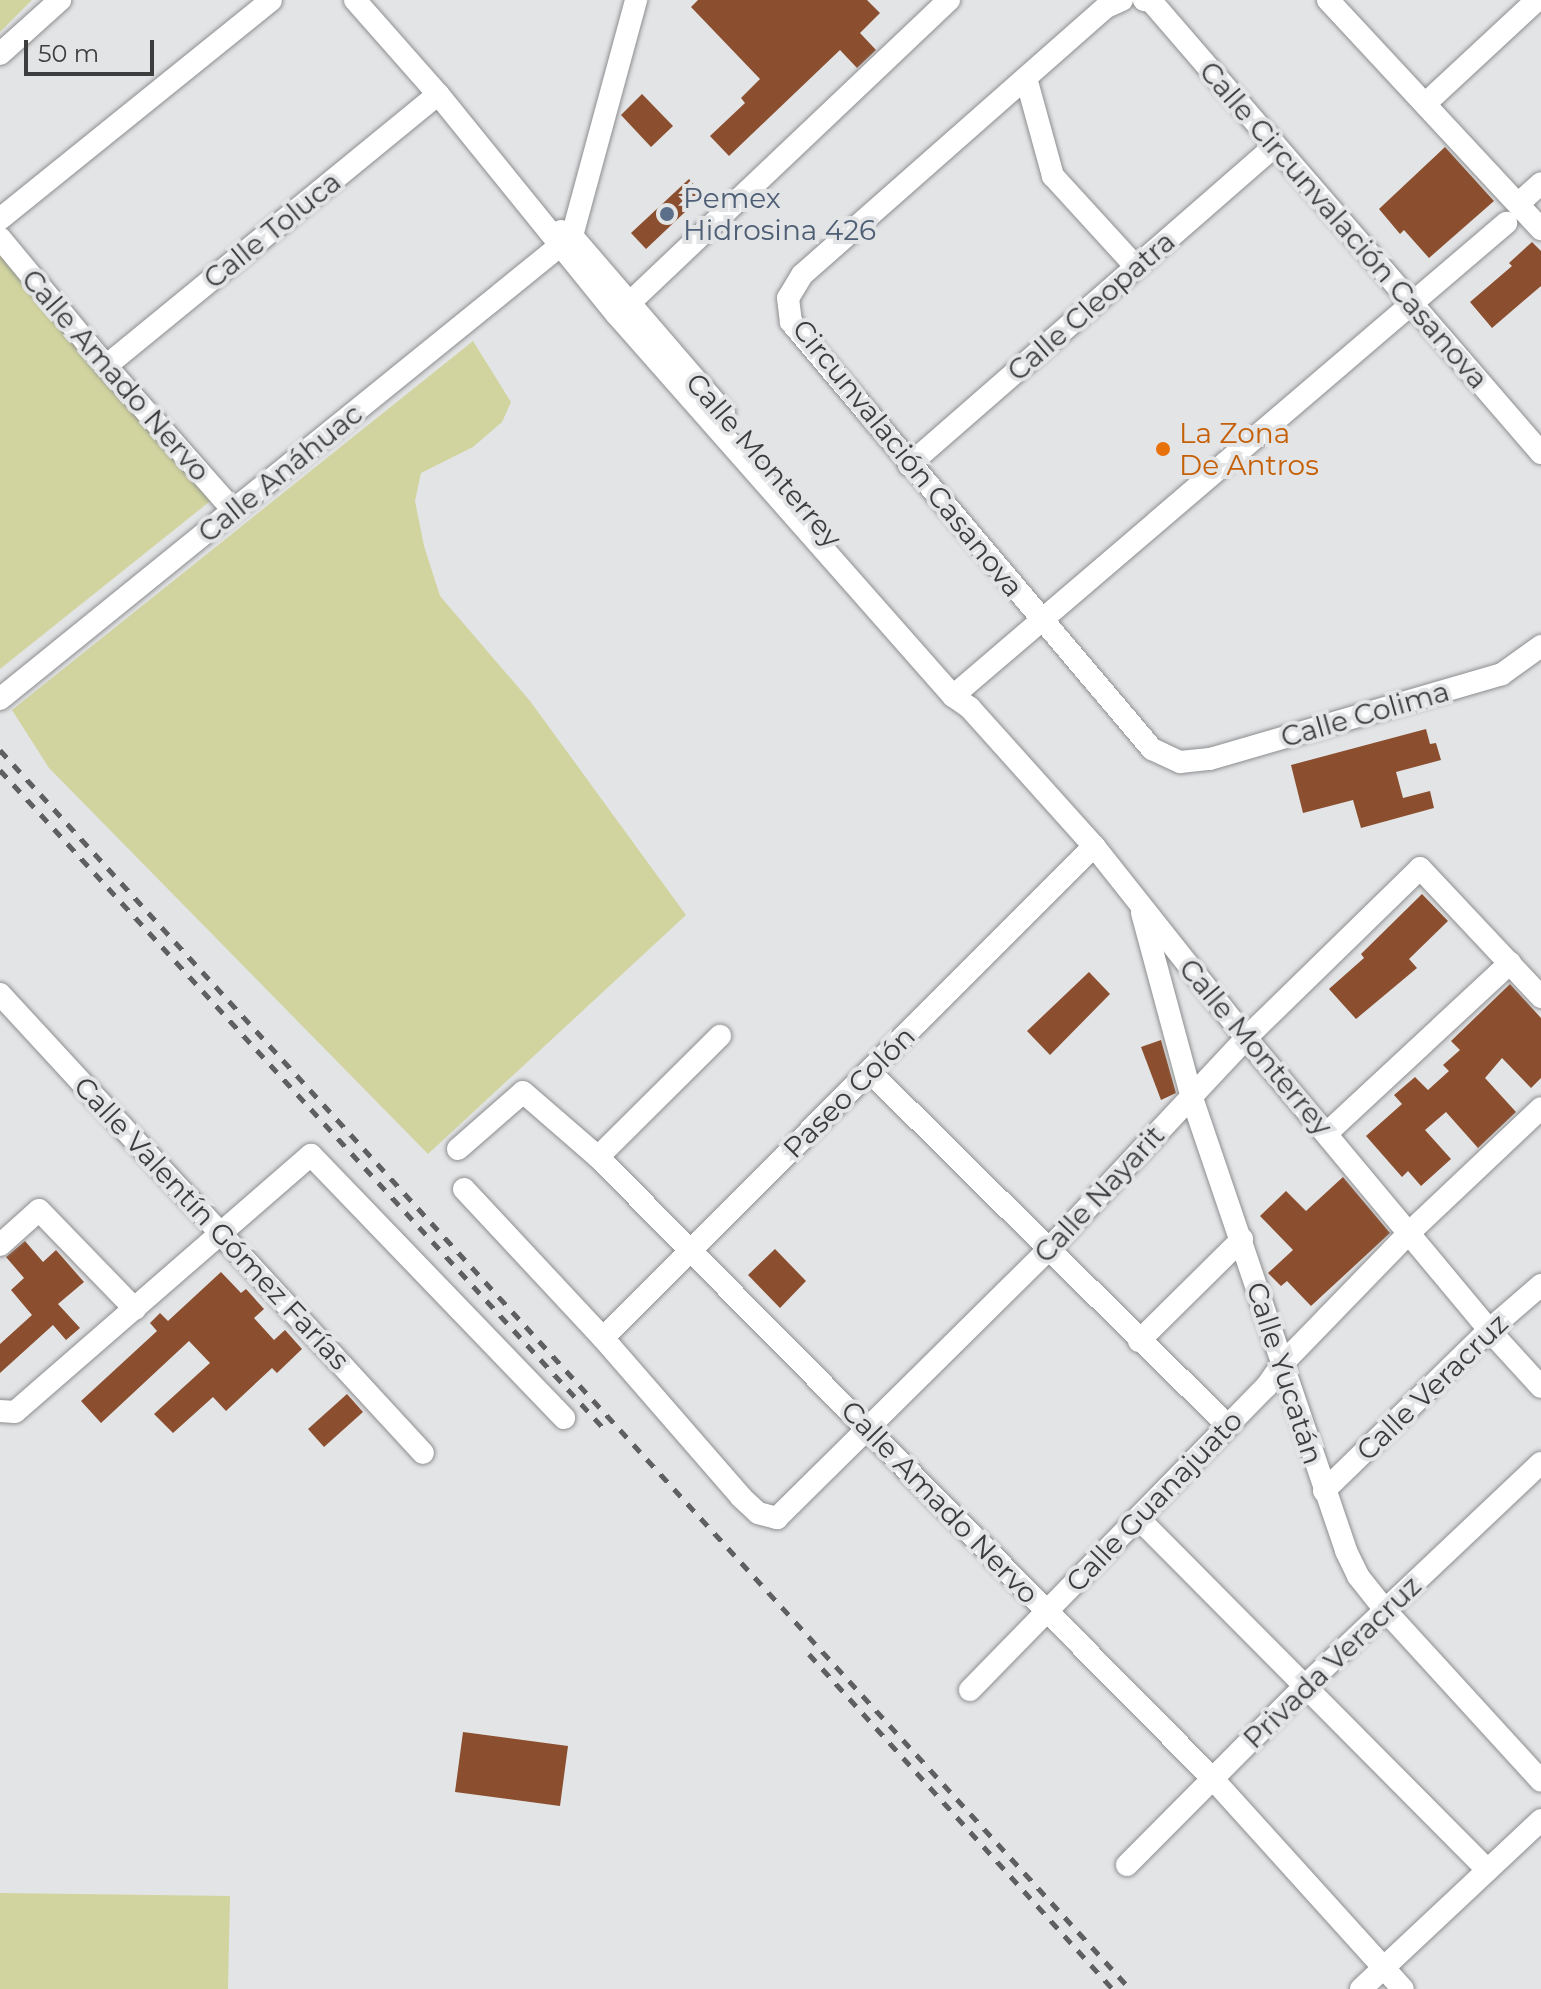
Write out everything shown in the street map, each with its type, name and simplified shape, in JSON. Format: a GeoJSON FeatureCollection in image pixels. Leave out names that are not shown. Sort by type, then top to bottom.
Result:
{"type":"FeatureCollection","features":[{"type":"Feature","properties":{"kind":"street"},"geometry":{"type":"LineString","coordinates":[[0,54],[60,0]]}},
{"type":"Feature","properties":{"kind":"street"},"geometry":{"type":"LineString","coordinates":[[0,219],[271,0]]}},
{"type":"Feature","properties":{"kind":"street","name":"Calle Monterrey"},"geometry":{"type":"LineString","coordinates":[[355,0],[438,94],[546,225],[566,242],[1094,846],[1246,1038],[1489,1330],[1541,1387]]}},
{"type":"Feature","properties":{"kind":"street"},"geometry":{"type":"LineString","coordinates":[[566,242],[636,0]]}},
{"type":"Feature","properties":{"kind":"street"},"geometry":{"type":"LineString","coordinates":[[623,309],[949,0]]}},
{"type":"Feature","properties":{"kind":"street","name":"Circunvalación Casanova"},"geometry":{"type":"LineString","coordinates":[[1122,0],[1106,7],[802,275],[788,298],[791,322],[909,465],[1152,749],[1180,762]]}},
{"type":"Feature","properties":{"kind":"street","name":"Calle Circunvalación Casanova"},"geometry":{"type":"LineString","coordinates":[[1144,0],[1151,1],[1273,147],[1413,303],[1541,453]]}},
{"type":"Feature","properties":{"kind":"street"},"geometry":{"type":"LineString","coordinates":[[1425,104],[1537,0]]}},
{"type":"Feature","properties":{"kind":"street"},"geometry":{"type":"LineString","coordinates":[[1331,1],[1425,104],[1512,214],[1541,229]]}},
{"type":"Feature","properties":{"kind":"street"},"geometry":{"type":"LineString","coordinates":[[1026,78],[1053,176],[1136,267]]}},
{"type":"Feature","properties":{"kind":"street","name":"Calle Toluca"},"geometry":{"type":"LineString","coordinates":[[106,366],[438,94]]}},
{"type":"Feature","properties":{"kind":"street","name":"Calle Cleopatra"},"geometry":{"type":"LineString","coordinates":[[909,465],[1273,147]]}},
{"type":"Feature","properties":{"kind":"street"},"geometry":{"type":"LineString","coordinates":[[962,697],[1042,622],[1413,303],[1512,214],[1541,183]]}},
{"type":"Feature","properties":{"kind":"street","name":"Calle Amado Nervo"},"geometry":{"type":"LineString","coordinates":[[0,238],[106,366],[233,510]]}},
{"type":"Feature","properties":{"kind":"street","name":"Calle Anáhuac"},"geometry":{"type":"LineString","coordinates":[[0,699],[566,242]]}},
{"type":"Feature","properties":{"kind":"street","name":"Calle Colima"},"geometry":{"type":"LineString","coordinates":[[1180,762],[1210,759],[1502,674],[1523,662],[1541,646]]}},
{"type":"Feature","properties":{"kind":"street","name":"Paseo Colón"},"geometry":{"type":"LineString","coordinates":[[603,1338],[1094,846]]}},
{"type":"Feature","properties":{"kind":"street","name":"Calle Nayarit"},"geometry":{"type":"LineString","coordinates":[[603,1338],[741,1497],[758,1513],[777,1518],[1047,1251],[1246,1038],[1420,868],[1510,963]]}},
{"type":"Feature","properties":{"kind":"street","name":"Calle Yucatán"},"geometry":{"type":"LineString","coordinates":[[1140,904],[1191,1095],[1242,1239],[1324,1491],[1358,1576],[1385,1610],[1541,1781]]}},
{"type":"Feature","properties":{"kind":"street"},"geometry":{"type":"LineString","coordinates":[[1327,1133],[1510,963],[1541,997]]}},
{"type":"Feature","properties":{"kind":"street","name":"Calle Valentín Gómez Farías"},"geometry":{"type":"LineString","coordinates":[[0,994],[423,1453]]}},
{"type":"Feature","properties":{"kind":"street"},"geometry":{"type":"LineString","coordinates":[[598,1157],[720,1036]]}},
{"type":"Feature","properties":{"kind":"street"},"geometry":{"type":"LineString","coordinates":[[869,1071],[1047,1251],[1228,1426]]}},
{"type":"Feature","properties":{"kind":"street","name":"Calle Amado Nervo"},"geometry":{"type":"LineString","coordinates":[[458,1149],[523,1092],[598,1157],[1213,1779],[1403,1989]]}},
{"type":"Feature","properties":{"kind":"street","name":"Calle Guanajuato"},"geometry":{"type":"LineString","coordinates":[[970,1690],[1266,1387],[1282,1364],[1410,1232],[1541,1108]]}},
{"type":"Feature","properties":{"kind":"street"},"geometry":{"type":"LineString","coordinates":[[8,1412],[135,1309],[311,1155],[564,1418]]}},
{"type":"Feature","properties":{"kind":"street"},"geometry":{"type":"LineString","coordinates":[[464,1189],[603,1338]]}},
{"type":"Feature","properties":{"kind":"street"},"geometry":{"type":"LineString","coordinates":[[0,1245],[39,1210],[135,1309]]}},
{"type":"Feature","properties":{"kind":"street"},"geometry":{"type":"LineString","coordinates":[[1139,1341],[1242,1239]]}},
{"type":"Feature","properties":{"kind":"street","name":"Calle Veracruz"},"geometry":{"type":"LineString","coordinates":[[1324,1491],[1489,1330],[1541,1285]]}},
{"type":"Feature","properties":{"kind":"street","name":"Privada Veracruz"},"geometry":{"type":"LineString","coordinates":[[1127,1865],[1306,1685],[1541,1463]]}},
{"type":"Feature","properties":{"kind":"street"},"geometry":{"type":"LineString","coordinates":[[1138,1518],[1487,1870]]}},
{"type":"Feature","properties":{"kind":"street"},"geometry":{"type":"LineString","coordinates":[[1361,1989],[1541,1820]]}},
{"type":"Feature","properties":{"kind":"green space"},"geometry":{"type":"Polygon","coordinates":[[[0,0],[32,0],[0,32],[0,0]]]}},
{"type":"Feature","properties":{"kind":"green space"},"geometry":{"type":"Polygon","coordinates":[[[0,251],[219,494],[0,669],[0,251]]]}},
{"type":"Feature","properties":{"kind":"green space"},"geometry":{"type":"Polygon","coordinates":[[[473,341],[511,402],[502,422],[473,447],[421,473],[415,501],[424,546],[440,596],[530,701],[686,915],[428,1154],[49,768],[12,710],[473,341]]]}},
{"type":"Feature","properties":{"kind":"green space"},"geometry":{"type":"Polygon","coordinates":[[[0,1893],[230,1896],[228,1989],[0,1989],[0,1893]]]}},
{"type":"Feature","properties":{"kind":"building"},"geometry":{"type":"Polygon","coordinates":[[[698,0],[867,0],[880,13],[860,33],[876,50],[857,68],[840,50],[729,156],[710,136],[745,103],[741,98],[760,79],[691,7],[698,0]]]}},
{"type":"Feature","properties":{"kind":"building"},"geometry":{"type":"Polygon","coordinates":[[[642,94],[673,126],[651,147],[621,115],[642,94]]]}},
{"type":"Feature","properties":{"kind":"building"},"geometry":{"type":"Polygon","coordinates":[[[1445,147],[1494,201],[1429,258],[1404,230],[1400,234],[1379,209],[1445,147]]]}},
{"type":"Feature","properties":{"kind":"building","name":"Pemex Hidrosina 426"},"geometry":{"type":"Polygon","coordinates":[[[689,179],[703,195],[646,249],[631,233],[689,179]]]}},
{"type":"Feature","properties":{"kind":"building"},"geometry":{"type":"Polygon","coordinates":[[[1532,242],[1541,251],[1541,286],[1492,328],[1470,302],[1512,266],[1509,263],[1532,242]]]}},
{"type":"Feature","properties":{"kind":"building"},"geometry":{"type":"Polygon","coordinates":[[[1426,729],[1430,744],[1436,743],[1441,760],[1396,772],[1403,798],[1430,791],[1434,808],[1361,828],[1353,800],[1303,813],[1291,765],[1426,729]]]}},
{"type":"Feature","properties":{"kind":"building"},"geometry":{"type":"Polygon","coordinates":[[[1422,894],[1448,921],[1409,959],[1417,968],[1356,1019],[1329,989],[1364,958],[1361,954],[1422,894]]]}},
{"type":"Feature","properties":{"kind":"building"},"geometry":{"type":"Polygon","coordinates":[[[1089,972],[1110,994],[1050,1055],[1027,1031],[1089,972]]]}},
{"type":"Feature","properties":{"kind":"building"},"geometry":{"type":"Polygon","coordinates":[[[1510,984],[1541,1018],[1541,1078],[1531,1088],[1502,1058],[1485,1078],[1516,1112],[1478,1148],[1446,1112],[1425,1130],[1451,1159],[1421,1186],[1408,1171],[1402,1177],[1366,1136],[1402,1104],[1394,1095],[1415,1077],[1428,1090],[1449,1071],[1443,1065],[1460,1050],[1451,1041],[1510,984]]]}},
{"type":"Feature","properties":{"kind":"building"},"geometry":{"type":"Polygon","coordinates":[[[1161,1040],[1176,1093],[1161,1100],[1141,1047],[1161,1040]]]}},
{"type":"Feature","properties":{"kind":"building"},"geometry":{"type":"Polygon","coordinates":[[[1343,1177],[1390,1233],[1311,1306],[1287,1281],[1281,1286],[1268,1273],[1293,1250],[1260,1216],[1286,1191],[1306,1211],[1343,1177]]]}},
{"type":"Feature","properties":{"kind":"building"},"geometry":{"type":"Polygon","coordinates":[[[25,1241],[43,1262],[56,1250],[84,1282],[58,1304],[80,1328],[66,1340],[53,1325],[0,1373],[0,1344],[32,1315],[11,1290],[24,1278],[6,1257],[25,1241]]]}},
{"type":"Feature","properties":{"kind":"building"},"geometry":{"type":"Polygon","coordinates":[[[775,1249],[806,1281],[780,1308],[748,1275],[775,1249]]]}},
{"type":"Feature","properties":{"kind":"building"},"geometry":{"type":"Polygon","coordinates":[[[221,1272],[241,1293],[246,1289],[264,1309],[254,1318],[274,1340],[285,1330],[302,1349],[277,1373],[272,1368],[226,1411],[213,1397],[173,1433],[154,1414],[210,1363],[189,1341],[101,1423],[81,1401],[157,1331],[150,1323],[160,1313],[168,1321],[221,1272]]]}},
{"type":"Feature","properties":{"kind":"building"},"geometry":{"type":"Polygon","coordinates":[[[347,1394],[363,1412],[324,1447],[308,1429],[347,1394]]]}},
{"type":"Feature","properties":{"kind":"building"},"geometry":{"type":"Polygon","coordinates":[[[463,1732],[568,1746],[560,1806],[455,1792],[463,1732]]]}},
{"type":"Feature","properties":{"kind":"railway"},"geometry":{"type":"LineString","coordinates":[[0,750],[1130,1989]]}},
{"type":"Feature","properties":{"kind":"railway"},"geometry":{"type":"LineString","coordinates":[[0,770],[607,1432]]}},
{"type":"Feature","properties":{"kind":"railway"},"geometry":{"type":"LineString","coordinates":[[809,1654],[1113,1989]]}},
{"type":"Feature","properties":{"kind":"place","name":"Pemex Hidrosina 426"},"geometry":{"type":"Point","coordinates":[667,214]}},
{"type":"Feature","properties":{"kind":"place","name":"La Zona De Antros"},"geometry":{"type":"Point","coordinates":[1163,449]}}]}
